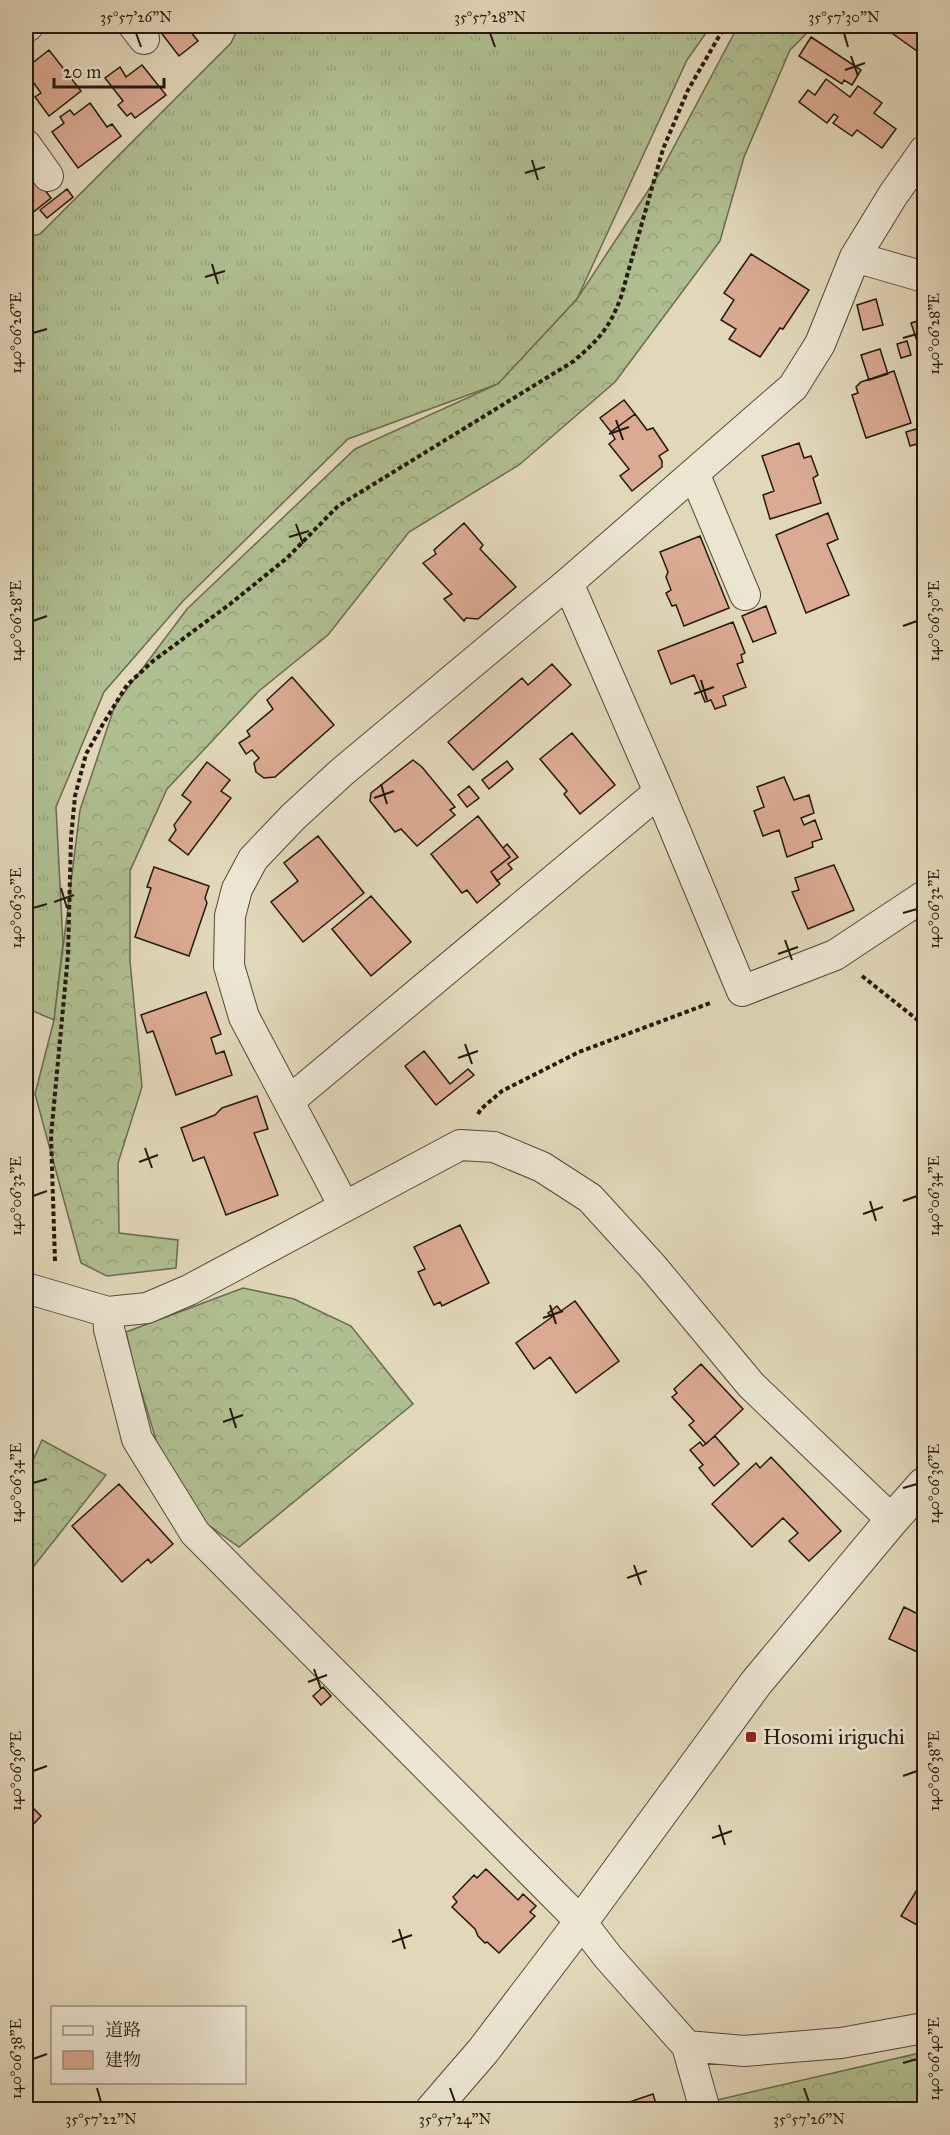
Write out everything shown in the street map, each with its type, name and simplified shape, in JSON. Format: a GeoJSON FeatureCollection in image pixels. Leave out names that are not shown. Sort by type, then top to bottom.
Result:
{"type":"FeatureCollection","features":[{"type":"Feature","properties":{"kind":"street"},"geometry":{"type":"LineString","coordinates":[[26,145],[48,176]]}},
{"type":"Feature","properties":{"kind":"street"},"geometry":{"type":"LineString","coordinates":[[344,1206],[244,1017],[229,966],[230,916],[237,889],[253,859],[301,809],[351,764],[568,583],[793,387],[820,344],[855,257],[893,195],[924,151]]}},
{"type":"Feature","properties":{"kind":"street"},"geometry":{"type":"LineString","coordinates":[[855,257],[924,278]]}},
{"type":"Feature","properties":{"kind":"street"},"geometry":{"type":"LineString","coordinates":[[694,473],[745,595]]}},
{"type":"Feature","properties":{"kind":"street"},"geometry":{"type":"LineString","coordinates":[[568,583],[659,792],[742,992],[835,954],[924,896]]}},
{"type":"Feature","properties":{"kind":"street"},"geometry":{"type":"LineString","coordinates":[[289,1101],[659,792]]}},
{"type":"Feature","properties":{"kind":"street"},"geometry":{"type":"LineString","coordinates":[[32,1291],[108,1312],[147,1308],[189,1290],[460,1145],[494,1147],[542,1167],[591,1197],[751,1385],[892,1520]]}},
{"type":"Feature","properties":{"kind":"street"},"geometry":{"type":"LineString","coordinates":[[108,1312],[109,1329],[137,1439],[195,1533],[581,1922],[608,1957],[687,2046],[705,2109]]}},
{"type":"Feature","properties":{"kind":"street"},"geometry":{"type":"LineString","coordinates":[[432,2109],[483,2051],[581,1922],[756,1683],[924,1484]]}},
{"type":"Feature","properties":{"kind":"street"},"geometry":{"type":"LineString","coordinates":[[687,2046],[744,2051],[841,2043],[924,2028]]}},
{"type":"Feature","properties":{"kind":"path"},"geometry":{"type":"LineString","coordinates":[[32,1291],[56,1273],[51,1136],[69,955],[71,838],[75,796],[86,754],[127,685],[153,661],[287,558],[338,506],[574,361],[602,335],[613,319],[621,297],[663,149],[688,90],[724,26]]}},
{"type":"Feature","properties":{"kind":"path"},"geometry":{"type":"LineString","coordinates":[[835,954],[924,1025]]}},
{"type":"Feature","properties":{"kind":"path"},"geometry":{"type":"LineString","coordinates":[[460,1145],[481,1109],[502,1090],[579,1052],[742,992]]}},
{"type":"Feature","properties":{"kind":"green space"},"geometry":{"type":"Polygon","coordinates":[[[239,26],[711,26],[687,60],[577,299],[498,384],[348,439],[183,601],[104,692],[56,807],[63,943],[54,1020],[26,1008],[26,237],[40,234],[231,43],[239,26]]]}},
{"type":"Feature","properties":{"kind":"green space"},"geometry":{"type":"Polygon","coordinates":[[[738,26],[814,26],[790,50],[744,157],[720,241],[615,382],[519,465],[409,532],[328,635],[259,691],[167,789],[130,871],[130,961],[142,1087],[118,1163],[119,1233],[178,1240],[176,1268],[107,1276],[81,1263],[35,1094],[54,1020],[80,810],[115,705],[187,609],[355,449],[498,384],[577,299],[661,171],[738,26]]]}},
{"type":"Feature","properties":{"kind":"green space"},"geometry":{"type":"Polygon","coordinates":[[[243,1288],[294,1299],[351,1326],[413,1404],[239,1547],[204,1522],[157,1443],[135,1371],[126,1332],[243,1288]]]}},
{"type":"Feature","properties":{"kind":"green space"},"geometry":{"type":"Polygon","coordinates":[[[42,1440],[106,1475],[26,1576],[26,1476],[42,1440]]]}},
{"type":"Feature","properties":{"kind":"green space"},"geometry":{"type":"Polygon","coordinates":[[[924,2052],[924,2109],[719,2110],[717,2100],[924,2052]]]}},
{"type":"Feature","properties":{"kind":"building"},"geometry":{"type":"Polygon","coordinates":[[[156,26],[186,26],[198,41],[179,56],[156,26]]]}},
{"type":"Feature","properties":{"kind":"building"},"geometry":{"type":"Polygon","coordinates":[[[882,26],[924,26],[924,56],[882,26]]]}},
{"type":"Feature","properties":{"kind":"building"},"geometry":{"type":"Polygon","coordinates":[[[811,37],[861,70],[852,85],[844,80],[842,84],[799,56],[811,37]]]}},
{"type":"Feature","properties":{"kind":"building"},"geometry":{"type":"Polygon","coordinates":[[[49,50],[81,91],[49,116],[35,97],[41,93],[26,72],[26,68],[49,50]]]}},
{"type":"Feature","properties":{"kind":"building"},"geometry":{"type":"Polygon","coordinates":[[[142,65],[166,95],[135,118],[131,113],[127,116],[118,105],[123,101],[105,78],[120,67],[126,77],[142,65]]]}},
{"type":"Feature","properties":{"kind":"building"},"geometry":{"type":"Polygon","coordinates":[[[826,79],[850,97],[858,86],[882,103],[874,113],[896,129],[882,148],[857,130],[852,136],[833,123],[838,117],[834,114],[827,123],[799,102],[808,90],[815,95],[826,79]]]}},
{"type":"Feature","properties":{"kind":"building"},"geometry":{"type":"Polygon","coordinates":[[[90,103],[107,127],[112,124],[121,136],[78,168],[52,132],[64,123],[60,117],[70,110],[74,115],[90,103]]]}},
{"type":"Feature","properties":{"kind":"building"},"geometry":{"type":"Polygon","coordinates":[[[26,165],[51,198],[26,218],[26,165]]]}},
{"type":"Feature","properties":{"kind":"building"},"geometry":{"type":"Polygon","coordinates":[[[67,189],[73,197],[47,218],[40,210],[67,189]]]}},
{"type":"Feature","properties":{"kind":"building"},"geometry":{"type":"Polygon","coordinates":[[[751,254],[809,290],[783,329],[780,328],[760,357],[729,339],[736,329],[721,320],[734,300],[724,293],[751,254]]]}},
{"type":"Feature","properties":{"kind":"building"},"geometry":{"type":"Polygon","coordinates":[[[876,299],[883,325],[863,330],[857,305],[876,299]]]}},
{"type":"Feature","properties":{"kind":"building"},"geometry":{"type":"Polygon","coordinates":[[[924,319],[924,362],[911,323],[924,319]]]}},
{"type":"Feature","properties":{"kind":"building"},"geometry":{"type":"Polygon","coordinates":[[[907,341],[911,355],[901,358],[897,344],[907,341]]]}},
{"type":"Feature","properties":{"kind":"building"},"geometry":{"type":"Polygon","coordinates":[[[880,349],[888,374],[869,380],[861,355],[880,349]]]}},
{"type":"Feature","properties":{"kind":"building"},"geometry":{"type":"Polygon","coordinates":[[[894,371],[911,423],[866,438],[852,395],[858,393],[856,387],[861,382],[894,371]]]}},
{"type":"Feature","properties":{"kind":"building"},"geometry":{"type":"Polygon","coordinates":[[[624,400],[635,414],[611,432],[600,418],[624,400]]]}},
{"type":"Feature","properties":{"kind":"building"},"geometry":{"type":"Polygon","coordinates":[[[635,414],[647,430],[653,428],[668,450],[659,456],[662,467],[632,491],[620,476],[629,469],[609,444],[615,439],[611,432],[635,414]]]}},
{"type":"Feature","properties":{"kind":"building"},"geometry":{"type":"Polygon","coordinates":[[[916,429],[920,443],[910,446],[906,432],[916,429]]]}},
{"type":"Feature","properties":{"kind":"building"},"geometry":{"type":"Polygon","coordinates":[[[799,443],[804,458],[811,456],[818,475],[813,478],[821,503],[770,519],[763,495],[774,491],[762,456],[799,443]]]}},
{"type":"Feature","properties":{"kind":"building"},"geometry":{"type":"Polygon","coordinates":[[[828,513],[838,539],[827,544],[849,595],[806,613],[776,535],[828,513]]]}},
{"type":"Feature","properties":{"kind":"building"},"geometry":{"type":"Polygon","coordinates":[[[464,523],[483,545],[480,549],[516,587],[478,619],[466,618],[464,621],[444,599],[452,594],[423,563],[436,554],[434,550],[464,523]]]}},
{"type":"Feature","properties":{"kind":"building"},"geometry":{"type":"Polygon","coordinates":[[[700,536],[729,608],[684,626],[676,605],[672,606],[666,593],[671,590],[666,577],[668,572],[660,552],[700,536]]]}},
{"type":"Feature","properties":{"kind":"building"},"geometry":{"type":"Polygon","coordinates":[[[766,606],[776,633],[753,642],[742,616],[766,606]]]}},
{"type":"Feature","properties":{"kind":"building"},"geometry":{"type":"Polygon","coordinates":[[[733,622],[745,653],[741,655],[743,662],[737,664],[746,687],[723,696],[726,705],[715,709],[711,700],[705,702],[694,675],[671,684],[658,651],[733,622]]]}},
{"type":"Feature","properties":{"kind":"building"},"geometry":{"type":"Polygon","coordinates":[[[552,664],[571,685],[473,770],[448,742],[522,678],[528,685],[552,664]]]}},
{"type":"Feature","properties":{"kind":"building"},"geometry":{"type":"Polygon","coordinates":[[[292,677],[334,725],[275,777],[264,778],[256,772],[254,763],[259,758],[252,750],[246,754],[239,743],[250,736],[247,731],[273,709],[267,700],[292,677]]]}},
{"type":"Feature","properties":{"kind":"building"},"geometry":{"type":"Polygon","coordinates":[[[572,733],[615,785],[580,814],[564,794],[567,791],[540,759],[572,733]]]}},
{"type":"Feature","properties":{"kind":"building"},"geometry":{"type":"Polygon","coordinates":[[[413,760],[422,767],[455,807],[450,810],[455,815],[417,846],[401,829],[395,832],[370,801],[371,793],[413,760]]]}},
{"type":"Feature","properties":{"kind":"building"},"geometry":{"type":"Polygon","coordinates":[[[507,761],[513,769],[489,789],[482,780],[507,761]]]}},
{"type":"Feature","properties":{"kind":"building"},"geometry":{"type":"Polygon","coordinates":[[[207,762],[230,780],[221,791],[231,798],[188,855],[169,840],[176,830],[174,825],[191,802],[182,795],[207,762]]]}},
{"type":"Feature","properties":{"kind":"building"},"geometry":{"type":"Polygon","coordinates":[[[784,777],[794,800],[809,795],[814,813],[801,818],[804,825],[815,820],[822,839],[812,842],[813,847],[787,857],[779,830],[763,836],[754,811],[764,807],[757,787],[784,777]]]}},
{"type":"Feature","properties":{"kind":"building"},"geometry":{"type":"Polygon","coordinates":[[[469,786],[479,798],[467,807],[458,795],[469,786]]]}},
{"type":"Feature","properties":{"kind":"building"},"geometry":{"type":"Polygon","coordinates":[[[478,816],[510,857],[491,872],[500,884],[477,903],[467,890],[462,893],[431,854],[478,816]]]}},
{"type":"Feature","properties":{"kind":"building"},"geometry":{"type":"Polygon","coordinates":[[[318,836],[364,893],[303,942],[271,902],[298,881],[284,863],[318,836]]]}},
{"type":"Feature","properties":{"kind":"building"},"geometry":{"type":"Polygon","coordinates":[[[507,844],[518,857],[508,864],[512,869],[497,881],[491,872],[510,857],[503,848],[507,844]]]}},
{"type":"Feature","properties":{"kind":"building"},"geometry":{"type":"Polygon","coordinates":[[[834,865],[854,910],[808,929],[792,892],[799,890],[795,878],[834,865]]]}},
{"type":"Feature","properties":{"kind":"building"},"geometry":{"type":"Polygon","coordinates":[[[154,867],[209,886],[205,898],[207,903],[189,956],[135,937],[151,888],[147,887],[154,867]]]}},
{"type":"Feature","properties":{"kind":"building"},"geometry":{"type":"Polygon","coordinates":[[[371,896],[411,942],[371,976],[332,929],[371,896]]]}},
{"type":"Feature","properties":{"kind":"building"},"geometry":{"type":"Polygon","coordinates":[[[206,992],[221,1034],[211,1038],[216,1054],[224,1051],[232,1075],[176,1095],[153,1031],[147,1033],[141,1015],[206,992]]]}},
{"type":"Feature","properties":{"kind":"building"},"geometry":{"type":"Polygon","coordinates":[[[424,1051],[450,1084],[468,1069],[474,1075],[436,1105],[405,1066],[424,1051]]]}},
{"type":"Feature","properties":{"kind":"building"},"geometry":{"type":"Polygon","coordinates":[[[257,1096],[268,1129],[254,1133],[278,1195],[226,1215],[204,1157],[193,1161],[181,1128],[215,1115],[222,1108],[257,1096]]]}},
{"type":"Feature","properties":{"kind":"building"},"geometry":{"type":"Polygon","coordinates":[[[460,1225],[489,1283],[442,1306],[440,1302],[434,1305],[418,1272],[425,1269],[414,1247],[460,1225]]]}},
{"type":"Feature","properties":{"kind":"building"},"geometry":{"type":"Polygon","coordinates":[[[575,1301],[619,1361],[576,1393],[550,1357],[534,1369],[516,1343],[552,1317],[548,1313],[557,1306],[561,1311],[575,1301]]]}},
{"type":"Feature","properties":{"kind":"building"},"geometry":{"type":"Polygon","coordinates":[[[701,1364],[743,1409],[706,1444],[689,1425],[694,1421],[672,1397],[677,1393],[674,1389],[701,1364]]]}},
{"type":"Feature","properties":{"kind":"building"},"geometry":{"type":"Polygon","coordinates":[[[715,1436],[739,1464],[714,1486],[699,1468],[703,1465],[690,1450],[700,1442],[703,1446],[715,1436]]]}},
{"type":"Feature","properties":{"kind":"building"},"geometry":{"type":"Polygon","coordinates":[[[771,1457],[841,1531],[809,1561],[789,1541],[798,1533],[783,1518],[752,1547],[712,1504],[756,1463],[760,1468],[771,1457]]]}},
{"type":"Feature","properties":{"kind":"building"},"geometry":{"type":"Polygon","coordinates":[[[119,1484],[173,1544],[151,1563],[148,1559],[122,1582],[72,1526],[119,1484]]]}},
{"type":"Feature","properties":{"kind":"building"},"geometry":{"type":"Polygon","coordinates":[[[904,1607],[924,1617],[924,1655],[889,1639],[904,1607]]]}},
{"type":"Feature","properties":{"kind":"building"},"geometry":{"type":"Polygon","coordinates":[[[323,1687],[331,1696],[321,1705],[313,1696],[323,1687]]]}},
{"type":"Feature","properties":{"kind":"building"},"geometry":{"type":"Polygon","coordinates":[[[26,1801],[41,1816],[26,1832],[26,1801]]]}},
{"type":"Feature","properties":{"kind":"building"},"geometry":{"type":"Polygon","coordinates":[[[486,1869],[518,1900],[523,1894],[536,1906],[530,1912],[535,1916],[499,1953],[487,1942],[485,1943],[475,1929],[452,1907],[457,1902],[453,1897],[474,1875],[477,1878],[486,1869]]]}},
{"type":"Feature","properties":{"kind":"building"},"geometry":{"type":"Polygon","coordinates":[[[924,1870],[924,1929],[901,1916],[923,1880],[921,1876],[924,1870]]]}},
{"type":"Feature","properties":{"kind":"building"},"geometry":{"type":"Polygon","coordinates":[[[653,2094],[658,2110],[606,2110],[653,2094]]]}},
{"type":"Feature","properties":{"kind":"place","name":"Hosomi iriguchi"},"geometry":{"type":"Point","coordinates":[751,1737]}}]}
